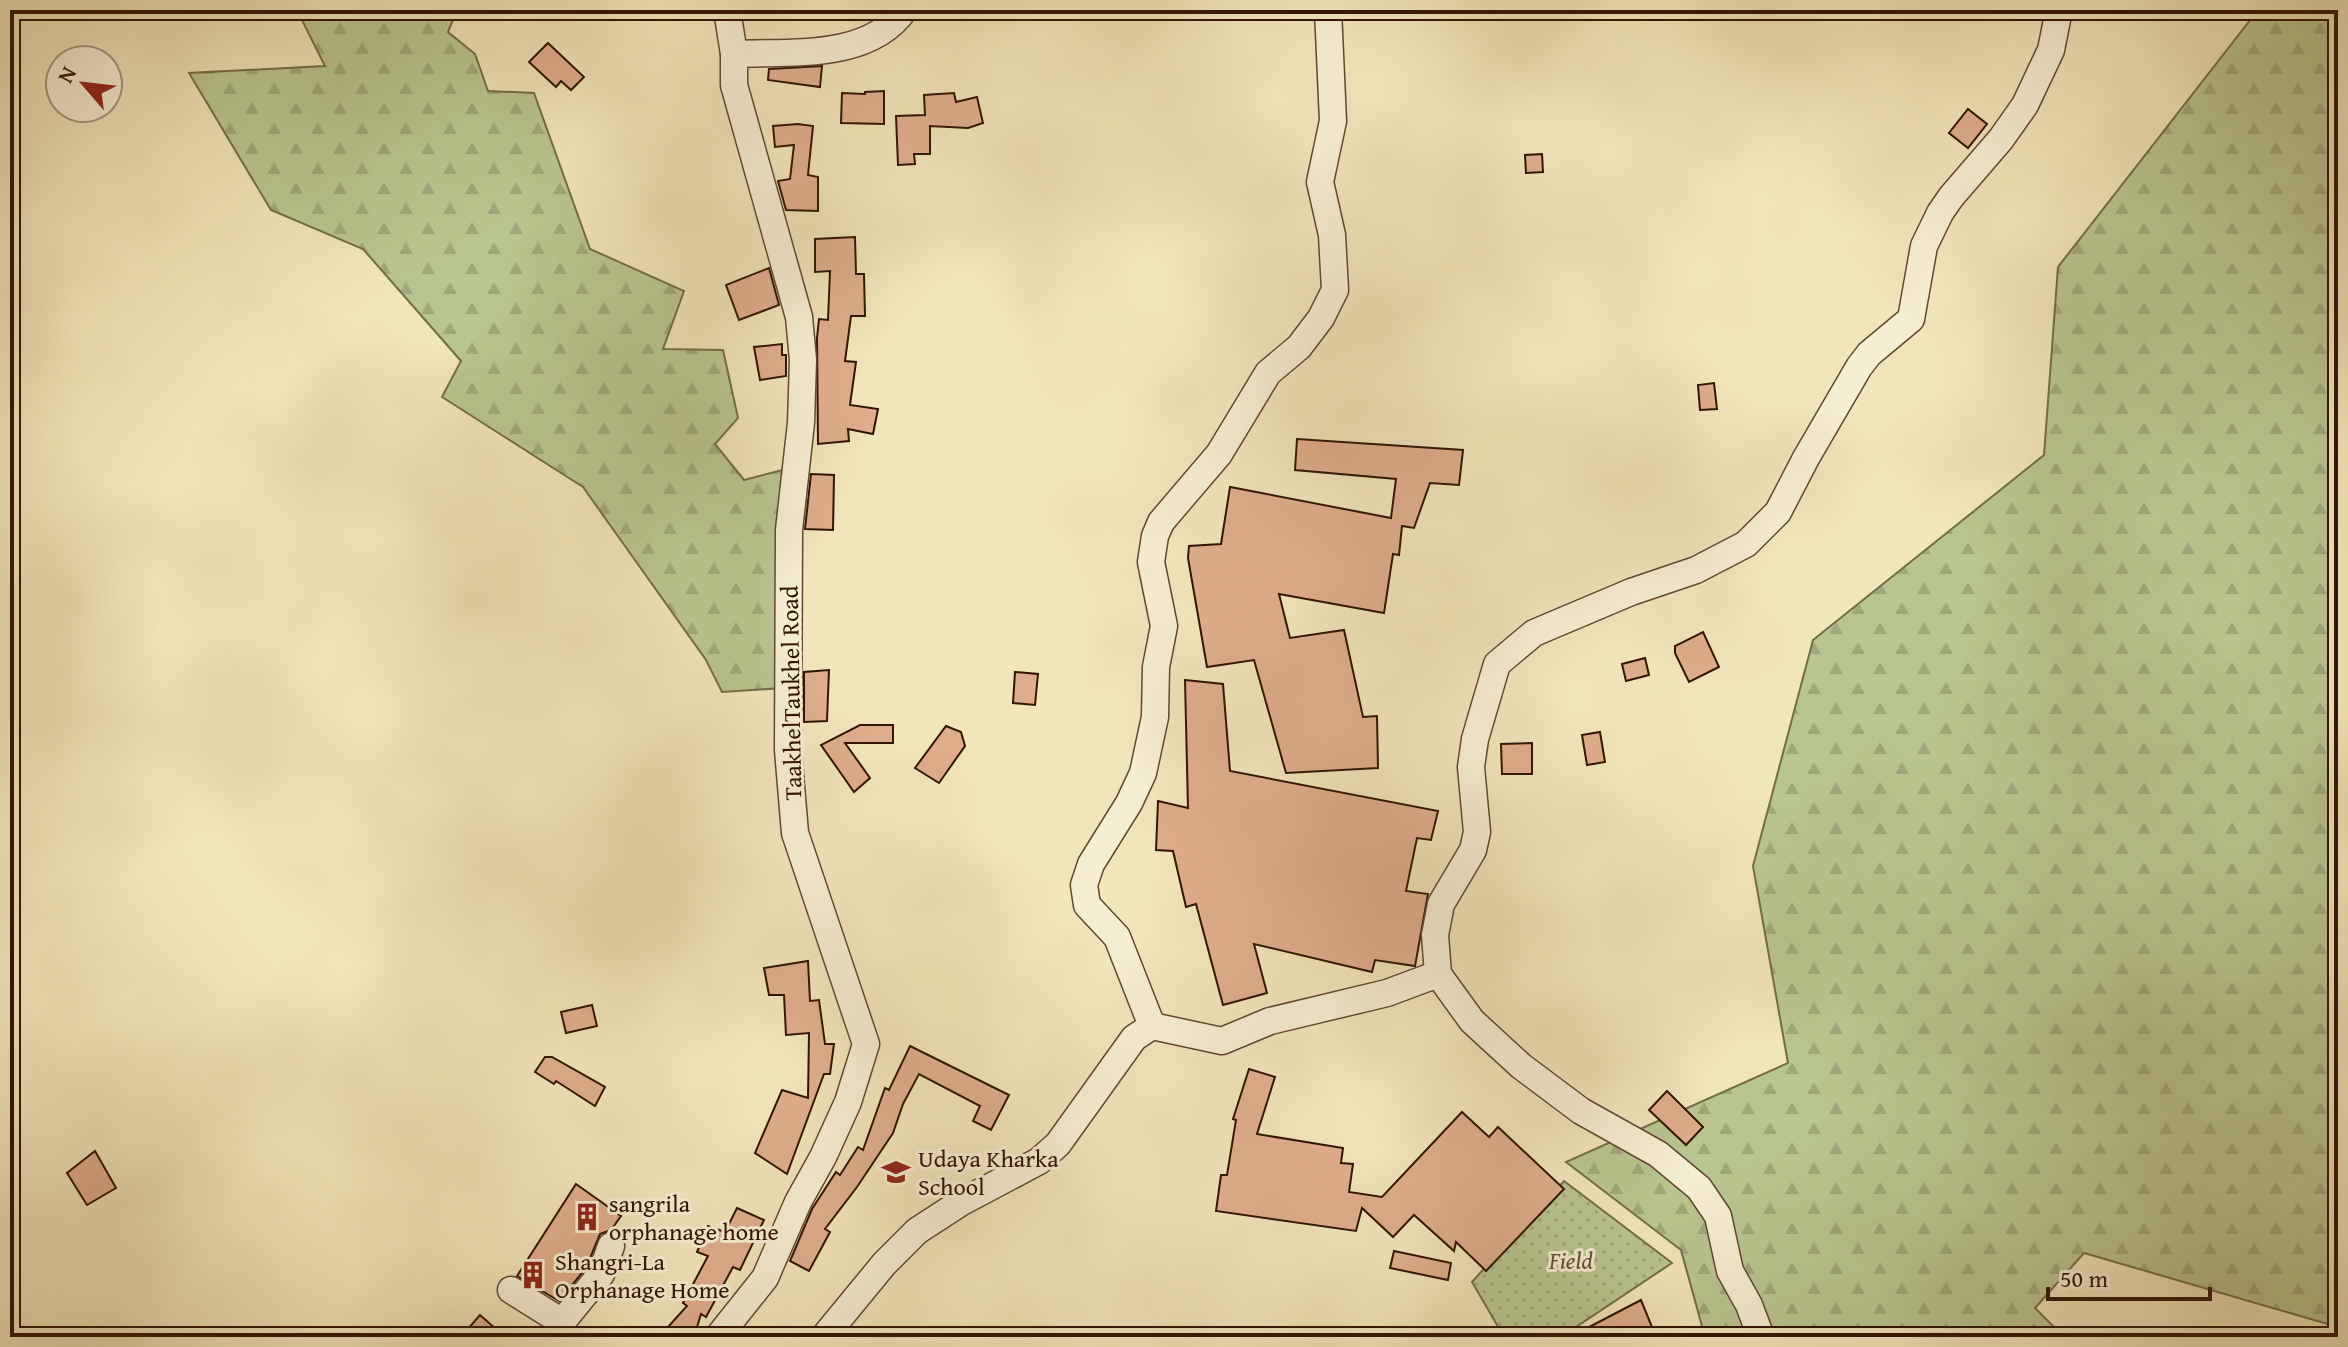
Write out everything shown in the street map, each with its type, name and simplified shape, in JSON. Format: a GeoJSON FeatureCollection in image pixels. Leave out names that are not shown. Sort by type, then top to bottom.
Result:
{"type":"FeatureCollection","features":[{"type":"Feature","properties":{"kind":"street","name":"TaakhelTaukhel Road"},"geometry":{"type":"LineString","coordinates":[[718,1337],[765,1278],[798,1202],[848,1102],[866,1044],[795,833],[788,750],[789,530],[801,423],[803,360],[799,317],[734,85],[734,54],[727,10]]}},
{"type":"Feature","properties":{"kind":"street"},"geometry":{"type":"LineString","coordinates":[[734,54],[845,48],[895,23],[904,10]]}},
{"type":"Feature","properties":{"kind":"street"},"geometry":{"type":"LineString","coordinates":[[1152,1026],[1117,937],[1087,905],[1084,885],[1091,864],[1129,803],[1143,773],[1152,731],[1156,667],[1164,626],[1151,562],[1155,536],[1161,522],[1219,454],[1268,373],[1299,347],[1321,318],[1335,290],[1332,235],[1320,182],[1333,121],[1328,10]]}},
{"type":"Feature","properties":{"kind":"street"},"geometry":{"type":"LineString","coordinates":[[1761,1337],[1749,1305],[1730,1271],[1718,1216],[1699,1188],[1658,1154],[1581,1111],[1521,1066],[1472,1021],[1438,974],[1435,935],[1441,904],[1466,866],[1477,832],[1471,767],[1475,739],[1497,664],[1534,633],[1631,592],[1696,570],[1729,554],[1746,544],[1778,512],[1859,367],[1911,319],[1924,246],[1951,197],[2001,139],[2025,105],[2056,36],[2059,10]]}},
{"type":"Feature","properties":{"kind":"street"},"geometry":{"type":"LineString","coordinates":[[824,1337],[884,1264],[917,1231],[960,1203],[1039,1161],[1058,1144],[1134,1038],[1152,1026],[1222,1041],[1270,1021],[1387,993],[1438,974]]}},
{"type":"Feature","properties":{"kind":"street"},"geometry":{"type":"LineString","coordinates":[[511,1290],[561,1329],[601,1274],[611,1246]]}},
{"type":"Feature","properties":{"kind":"green space"},"geometry":{"type":"Polygon","coordinates":[[[297,10],[457,10],[448,32],[475,54],[488,91],[534,93],[590,249],[684,291],[663,349],[723,350],[738,418],[715,444],[744,480],[790,468],[783,688],[722,692],[706,660],[583,487],[442,397],[461,361],[363,249],[271,210],[189,73],[325,66],[297,10]]]}},
{"type":"Feature","properties":{"kind":"green space"},"geometry":{"type":"Polygon","coordinates":[[[2258,10],[2338,10],[2338,1327],[2084,1253],[2035,1308],[2064,1337],[1705,1337],[1681,1250],[1566,1162],[1788,1063],[1753,866],[1813,640],[2044,455],[2058,267],[2258,10]]]}},
{"type":"Feature","properties":{"kind":"green space","name":"Field"},"geometry":{"type":"Polygon","coordinates":[[[1564,1181],[1672,1263],[1561,1337],[1504,1337],[1472,1282],[1564,1181]]]}},
{"type":"Feature","properties":{"kind":"building"},"geometry":{"type":"Polygon","coordinates":[[[548,43],[584,77],[571,90],[561,81],[556,87],[529,62],[548,43]]]}},
{"type":"Feature","properties":{"kind":"building"},"geometry":{"type":"Polygon","coordinates":[[[822,66],[820,87],[768,80],[769,69],[822,66]]]}},
{"type":"Feature","properties":{"kind":"building"},"geometry":{"type":"Polygon","coordinates":[[[884,91],[884,124],[841,123],[842,93],[884,91]]]}},
{"type":"Feature","properties":{"kind":"building"},"geometry":{"type":"Polygon","coordinates":[[[954,93],[956,102],[977,97],[983,123],[968,128],[930,126],[930,154],[914,154],[915,164],[898,165],[896,116],[925,115],[924,95],[954,93]]]}},
{"type":"Feature","properties":{"kind":"building"},"geometry":{"type":"Polygon","coordinates":[[[1968,109],[1987,124],[1968,148],[1949,133],[1968,109]]]}},
{"type":"Feature","properties":{"kind":"building"},"geometry":{"type":"Polygon","coordinates":[[[773,126],[813,126],[808,175],[818,177],[818,211],[786,210],[778,181],[790,179],[794,145],[775,147],[773,126]]]}},
{"type":"Feature","properties":{"kind":"building"},"geometry":{"type":"Polygon","coordinates":[[[1542,154],[1543,172],[1526,173],[1525,155],[1542,154]]]}},
{"type":"Feature","properties":{"kind":"building"},"geometry":{"type":"Polygon","coordinates":[[[855,237],[856,274],[864,274],[865,316],[851,316],[845,361],[856,362],[850,405],[878,409],[873,434],[848,429],[849,441],[818,444],[817,338],[819,319],[828,320],[830,271],[815,272],[815,239],[855,237]]]}},
{"type":"Feature","properties":{"kind":"building"},"geometry":{"type":"Polygon","coordinates":[[[769,268],[779,305],[739,320],[726,285],[769,268]]]}},
{"type":"Feature","properties":{"kind":"building"},"geometry":{"type":"Polygon","coordinates":[[[782,344],[782,355],[786,355],[786,376],[760,380],[754,347],[782,344]]]}},
{"type":"Feature","properties":{"kind":"building"},"geometry":{"type":"Polygon","coordinates":[[[1714,383],[1717,409],[1700,410],[1698,385],[1714,383]]]}},
{"type":"Feature","properties":{"kind":"building"},"geometry":{"type":"Polygon","coordinates":[[[1297,439],[1463,450],[1459,485],[1430,483],[1414,528],[1402,526],[1399,555],[1393,554],[1384,613],[1279,594],[1290,638],[1344,630],[1363,717],[1377,716],[1378,768],[1286,773],[1254,660],[1207,667],[1188,558],[1189,546],[1221,544],[1230,487],[1391,518],[1396,479],[1295,470],[1297,439]]]}},
{"type":"Feature","properties":{"kind":"building"},"geometry":{"type":"Polygon","coordinates":[[[811,474],[834,475],[833,530],[805,529],[811,474]]]}},
{"type":"Feature","properties":{"kind":"building"},"geometry":{"type":"Polygon","coordinates":[[[1703,632],[1719,667],[1689,682],[1675,653],[1675,646],[1703,632]]]}},
{"type":"Feature","properties":{"kind":"building"},"geometry":{"type":"Polygon","coordinates":[[[1645,658],[1649,675],[1626,681],[1622,664],[1645,658]]]}},
{"type":"Feature","properties":{"kind":"building"},"geometry":{"type":"Polygon","coordinates":[[[829,670],[827,721],[804,722],[804,672],[829,670]]]}},
{"type":"Feature","properties":{"kind":"building"},"geometry":{"type":"Polygon","coordinates":[[[1015,672],[1038,674],[1035,705],[1013,703],[1015,672]]]}},
{"type":"Feature","properties":{"kind":"building"},"geometry":{"type":"Polygon","coordinates":[[[1185,680],[1223,684],[1230,771],[1438,811],[1431,840],[1417,838],[1406,891],[1428,894],[1415,966],[1375,960],[1372,972],[1254,944],[1267,993],[1223,1005],[1196,904],[1186,907],[1173,851],[1156,850],[1158,801],[1188,808],[1185,680]]]}},
{"type":"Feature","properties":{"kind":"building"},"geometry":{"type":"Polygon","coordinates":[[[860,725],[893,725],[893,743],[845,743],[870,778],[854,792],[821,745],[860,725]]]}},
{"type":"Feature","properties":{"kind":"building"},"geometry":{"type":"Polygon","coordinates":[[[946,726],[961,732],[965,746],[939,783],[915,768],[946,726]]]}},
{"type":"Feature","properties":{"kind":"building"},"geometry":{"type":"Polygon","coordinates":[[[1600,732],[1605,762],[1587,765],[1582,735],[1600,732]]]}},
{"type":"Feature","properties":{"kind":"building"},"geometry":{"type":"Polygon","coordinates":[[[1532,743],[1532,774],[1502,774],[1501,744],[1532,743]]]}},
{"type":"Feature","properties":{"kind":"building"},"geometry":{"type":"Polygon","coordinates":[[[808,961],[810,1001],[819,1000],[825,1044],[834,1044],[830,1074],[824,1074],[787,1174],[755,1153],[782,1090],[808,1098],[809,1033],[786,1035],[784,995],[769,995],[764,968],[808,961]]]}},
{"type":"Feature","properties":{"kind":"building"},"geometry":{"type":"Polygon","coordinates":[[[592,1005],[597,1026],[566,1033],[561,1012],[592,1005]]]}},
{"type":"Feature","properties":{"kind":"building"},"geometry":{"type":"Polygon","coordinates":[[[910,1046],[1009,1095],[991,1130],[973,1121],[980,1106],[919,1074],[903,1104],[893,1133],[825,1229],[830,1232],[809,1271],[790,1261],[812,1209],[836,1172],[840,1175],[858,1147],[863,1150],[885,1088],[889,1090],[910,1046]]]}},
{"type":"Feature","properties":{"kind":"building"},"geometry":{"type":"Polygon","coordinates":[[[545,1057],[552,1057],[605,1087],[595,1106],[556,1081],[554,1084],[535,1072],[545,1057]]]}},
{"type":"Feature","properties":{"kind":"building"},"geometry":{"type":"Polygon","coordinates":[[[1249,1069],[1275,1077],[1257,1134],[1343,1148],[1341,1163],[1353,1164],[1349,1192],[1382,1197],[1462,1112],[1489,1137],[1498,1127],[1564,1189],[1486,1271],[1456,1242],[1454,1251],[1414,1215],[1393,1237],[1362,1208],[1356,1231],[1216,1211],[1221,1175],[1227,1175],[1236,1120],[1233,1119],[1249,1069]]]}},
{"type":"Feature","properties":{"kind":"building"},"geometry":{"type":"Polygon","coordinates":[[[1667,1091],[1703,1127],[1686,1145],[1649,1110],[1667,1091]]]}},
{"type":"Feature","properties":{"kind":"building"},"geometry":{"type":"Polygon","coordinates":[[[95,1151],[116,1188],[87,1205],[67,1173],[95,1151]]]}},
{"type":"Feature","properties":{"kind":"building"},"geometry":{"type":"Polygon","coordinates":[[[576,1184],[621,1216],[611,1230],[600,1234],[586,1268],[559,1301],[517,1276],[576,1184]]]}},
{"type":"Feature","properties":{"kind":"building"},"geometry":{"type":"Polygon","coordinates":[[[737,1208],[764,1220],[740,1270],[733,1267],[706,1317],[701,1314],[694,1337],[659,1337],[687,1306],[683,1303],[708,1256],[697,1252],[708,1226],[725,1232],[737,1208]]]}},
{"type":"Feature","properties":{"kind":"building"},"geometry":{"type":"Polygon","coordinates":[[[1394,1251],[1451,1263],[1448,1280],[1390,1268],[1394,1251]]]}},
{"type":"Feature","properties":{"kind":"building"},"geometry":{"type":"Polygon","coordinates":[[[1641,1300],[1656,1337],[1570,1337],[1641,1300]]]}},
{"type":"Feature","properties":{"kind":"building"},"geometry":{"type":"Polygon","coordinates":[[[480,1315],[505,1337],[461,1337],[480,1315]]]}},
{"type":"Feature","properties":{"kind":"place","name":"Udaya Kharka School"},"geometry":{"type":"Point","coordinates":[896,1172]}},
{"type":"Feature","properties":{"kind":"place","name":"sangrila orphanage home"},"geometry":{"type":"Point","coordinates":[587,1217]}},
{"type":"Feature","properties":{"kind":"place","name":"Shangri-La Orphanage Home"},"geometry":{"type":"Point","coordinates":[533,1275]}}]}
